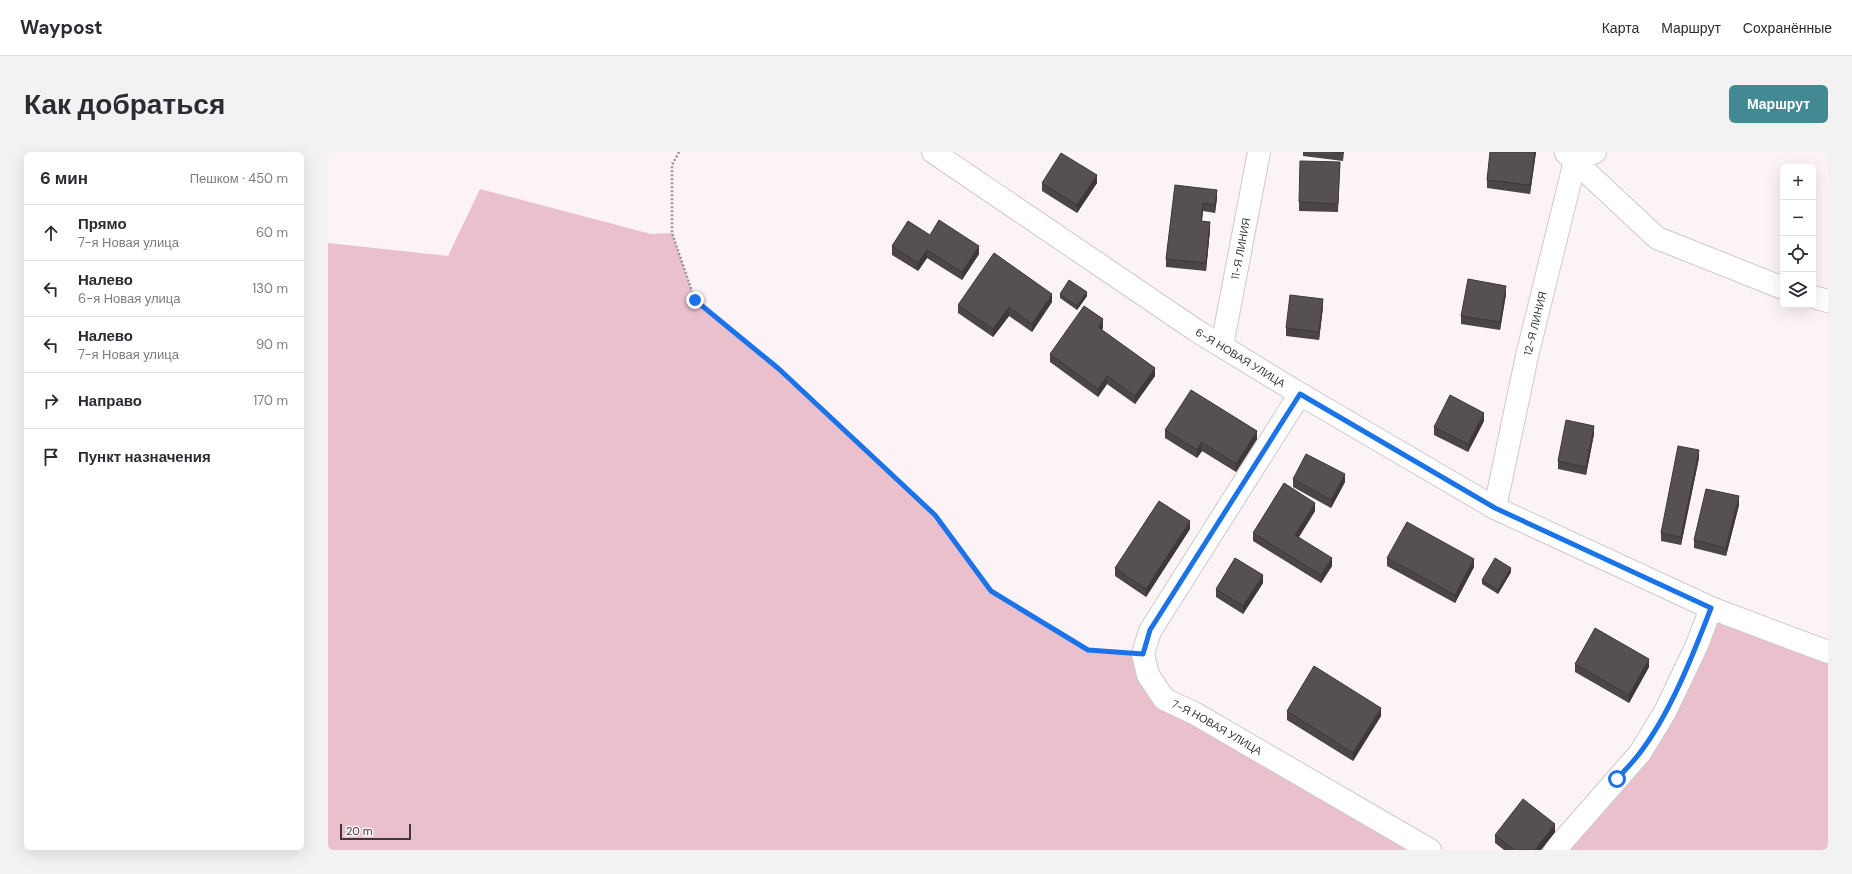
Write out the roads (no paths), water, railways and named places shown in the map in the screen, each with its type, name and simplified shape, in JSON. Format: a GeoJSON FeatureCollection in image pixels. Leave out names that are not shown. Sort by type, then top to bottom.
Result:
{"type":"FeatureCollection","features":[{"type":"Feature","properties":{"kind":"street","name":"6-Я НОВАЯ УЛИЦА"},"geometry":{"type":"LineString","coordinates":[[933,152],[1222,346],[1300,394],[1495,508],[1711,608],[1828,652]]}},
{"type":"Feature","properties":{"kind":"street","name":"11-Я ЛИНИЯ"},"geometry":{"type":"LineString","coordinates":[[1222,346],[1259,152]]}},
{"type":"Feature","properties":{"kind":"street"},"geometry":{"type":"LineString","coordinates":[[1570,157],[1595,152]]}},
{"type":"Feature","properties":{"kind":"street"},"geometry":{"type":"LineString","coordinates":[[1570,157],[1657,238],[1780,287]]}},
{"type":"Feature","properties":{"kind":"street","name":"12-Я ЛИНИЯ"},"geometry":{"type":"LineString","coordinates":[[1495,508],[1570,157]]}},
{"type":"Feature","properties":{"kind":"street"},"geometry":{"type":"LineString","coordinates":[[1816,298],[1828,301]]}},
{"type":"Feature","properties":{"kind":"street","name":"7-Я НОВАЯ УЛИЦА"},"geometry":{"type":"LineString","coordinates":[[1300,394],[1150,630],[1143,654],[1148,675],[1164,699],[1194,713],[1375,820],[1430,850]]}},
{"type":"Feature","properties":{"kind":"street"},"geometry":{"type":"LineString","coordinates":[[1556,850],[1640,753],[1665,712],[1697,645],[1711,608]]}}]}
